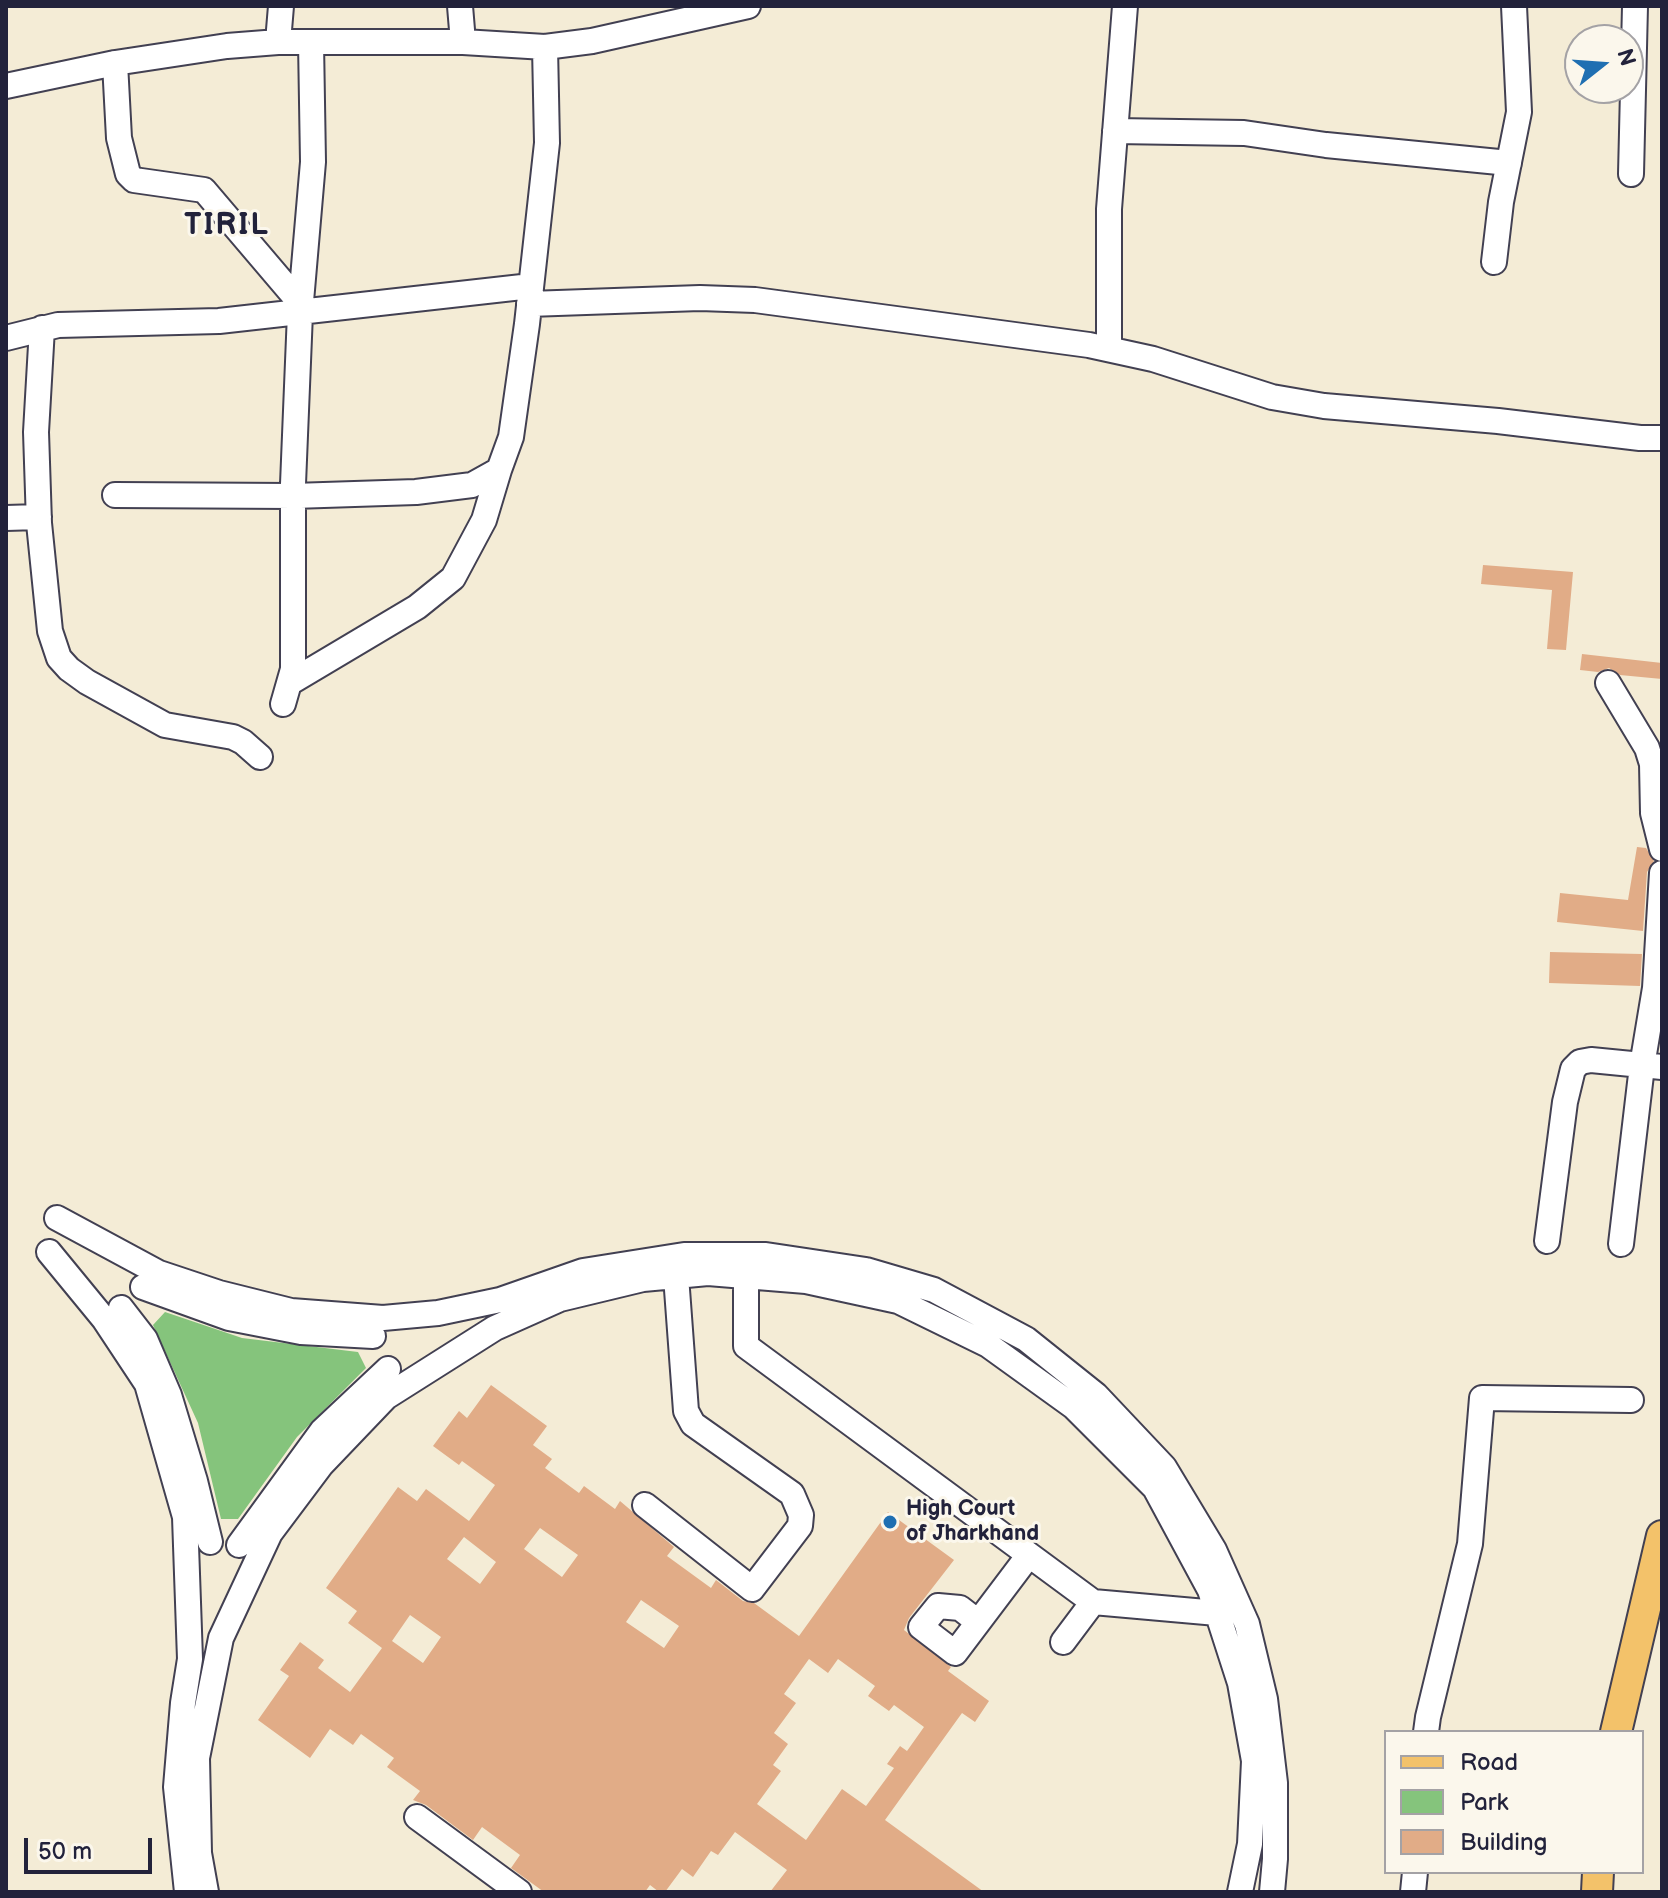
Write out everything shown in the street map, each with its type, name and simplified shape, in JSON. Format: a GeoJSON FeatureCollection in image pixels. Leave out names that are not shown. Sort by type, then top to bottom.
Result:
{"type":"FeatureCollection","features":[{"type":"Feature","properties":{"kind":"main road"},"geometry":{"type":"LineString","coordinates":[[1616,1730],[1662,1536]]}},
{"type":"Feature","properties":{"kind":"street"},"geometry":{"type":"LineString","coordinates":[[278,42],[281,6]]}},
{"type":"Feature","properties":{"kind":"street"},"geometry":{"type":"LineString","coordinates":[[460,6],[463,42]]}},
{"type":"Feature","properties":{"kind":"street"},"geometry":{"type":"LineString","coordinates":[[6,86],[115,63],[227,46],[278,42],[463,42],[545,47],[592,41],[748,6]]}},
{"type":"Feature","properties":{"kind":"street"},"geometry":{"type":"LineString","coordinates":[[1109,349],[1109,209],[1125,6]]}},
{"type":"Feature","properties":{"kind":"street"},"geometry":{"type":"LineString","coordinates":[[1494,262],[1519,112],[1514,6]]}},
{"type":"Feature","properties":{"kind":"street"},"geometry":{"type":"LineString","coordinates":[[1631,174],[1635,6]]}},
{"type":"Feature","properties":{"kind":"street"},"geometry":{"type":"LineString","coordinates":[[311,42],[313,162],[300,309],[293,496],[293,669],[287,693],[417,607],[453,578],[484,520],[511,437],[530,295],[547,143],[545,47]]}},
{"type":"Feature","properties":{"kind":"street"},"geometry":{"type":"LineString","coordinates":[[115,63],[119,138],[123,166],[128,174],[134,180],[204,190],[300,309]]}},
{"type":"Feature","properties":{"kind":"street"},"geometry":{"type":"LineString","coordinates":[[1115,131],[1244,133],[1326,145],[1509,163]]}},
{"type":"Feature","properties":{"kind":"street"},"geometry":{"type":"LineString","coordinates":[[6,338],[42,328],[101,322],[219,321],[300,309],[530,295],[755,300],[1109,349],[1153,359],[1272,397],[1324,406],[1662,438]]}},
{"type":"Feature","properties":{"kind":"street"},"geometry":{"type":"LineString","coordinates":[[42,328],[36,432],[39,517],[50,631],[59,658],[69,669],[165,725],[233,737],[260,757]]}},
{"type":"Feature","properties":{"kind":"street"},"geometry":{"type":"LineString","coordinates":[[115,495],[293,496],[455,488],[472,485],[499,470]]}},
{"type":"Feature","properties":{"kind":"street"},"geometry":{"type":"LineString","coordinates":[[6,518],[39,517]]}},
{"type":"Feature","properties":{"kind":"street"},"geometry":{"type":"LineString","coordinates":[[1608,683],[1647,748],[1652,764],[1653,813],[1662,849]]}},
{"type":"Feature","properties":{"kind":"street"},"geometry":{"type":"LineString","coordinates":[[1621,1244],[1652,1066],[1662,873]]}},
{"type":"Feature","properties":{"kind":"street"},"geometry":{"type":"LineString","coordinates":[[1547,1241],[1565,1102],[1573,1069],[1580,1062],[1591,1060],[1652,1066]]}},
{"type":"Feature","properties":{"kind":"street"},"geometry":{"type":"LineString","coordinates":[[57,1218],[146,1277],[375,1327],[500,1300],[583,1271],[684,1255],[746,1265],[898,1301],[988,1345],[1074,1407],[1155,1488],[1210,1590],[1247,1624],[1265,1699],[1275,1783],[1272,1892]]}},
{"type":"Feature","properties":{"kind":"street"},"geometry":{"type":"LineString","coordinates":[[49,1252],[113,1313],[147,1384],[185,1517],[199,1543],[176,1787],[187,1892]]}},
{"type":"Feature","properties":{"kind":"street"},"geometry":{"type":"LineString","coordinates":[[248,1553],[270,1533],[321,1465],[386,1397],[495,1328],[560,1299],[643,1279],[708,1273],[746,1265]]}},
{"type":"Feature","properties":{"kind":"street"},"geometry":{"type":"LineString","coordinates":[[746,1265],[746,1346],[1093,1602],[1228,1609]]}},
{"type":"Feature","properties":{"kind":"street"},"geometry":{"type":"LineString","coordinates":[[645,1505],[752,1589],[800,1526],[801,1515],[792,1494],[693,1424],[686,1411],[676,1276]]}},
{"type":"Feature","properties":{"kind":"street"},"geometry":{"type":"LineString","coordinates":[[113,1313],[146,1277]]}},
{"type":"Feature","properties":{"kind":"street"},"geometry":{"type":"LineString","coordinates":[[375,1327],[388,1369],[409,1383]]}},
{"type":"Feature","properties":{"kind":"street"},"geometry":{"type":"LineString","coordinates":[[206,1892],[199,1853],[197,1758],[221,1638],[248,1553],[322,1431],[388,1369]]}},
{"type":"Feature","properties":{"kind":"street"},"geometry":{"type":"LineString","coordinates":[[1426,1730],[1470,1544],[1482,1398],[1631,1400]]}},
{"type":"Feature","properties":{"kind":"street"},"geometry":{"type":"LineString","coordinates":[[199,1543],[248,1553]]}},
{"type":"Feature","properties":{"kind":"street"},"geometry":{"type":"LineString","coordinates":[[978,1622],[1029,1555]]}},
{"type":"Feature","properties":{"kind":"street"},"geometry":{"type":"LineString","coordinates":[[1063,1642],[1093,1602]]}},
{"type":"Feature","properties":{"kind":"street"},"geometry":{"type":"LineString","coordinates":[[1228,1609],[1254,1761],[1250,1844],[1240,1892]]}},
{"type":"Feature","properties":{"kind":"street"},"geometry":{"type":"LineString","coordinates":[[417,1817],[519,1892]]}},
{"type":"Feature","properties":{"kind":"green space"},"geometry":{"type":"Polygon","coordinates":[[[165,1312],[242,1338],[358,1352],[366,1368],[297,1437],[238,1519],[221,1519],[198,1423],[153,1325],[165,1312]]]}},
{"type":"Feature","properties":{"kind":"building"},"geometry":{"type":"Polygon","coordinates":[[[1483,565],[1573,572],[1566,650],[1547,649],[1552,590],[1481,584],[1483,565]]]}},
{"type":"Feature","properties":{"kind":"building"},"geometry":{"type":"Polygon","coordinates":[[[1582,654],[1662,663],[1662,679],[1620,675],[1609,668],[1598,672],[1580,670],[1582,654]]]}},
{"type":"Feature","properties":{"kind":"building"},"geometry":{"type":"Polygon","coordinates":[[[1637,847],[1646,848],[1654,861],[1647,872],[1643,931],[1557,922],[1560,893],[1628,900],[1637,847]]]}},
{"type":"Feature","properties":{"kind":"building"},"geometry":{"type":"Polygon","coordinates":[[[1550,952],[1642,954],[1640,986],[1549,983],[1550,952]]]}},
{"type":"Feature","properties":{"kind":"building"},"geometry":{"type":"Polygon","coordinates":[[[491,1385],[547,1426],[533,1445],[552,1459],[545,1468],[579,1493],[584,1486],[615,1509],[620,1501],[674,1547],[667,1556],[711,1588],[716,1580],[743,1601],[754,1603],[799,1636],[888,1512],[954,1560],[909,1618],[904,1630],[951,1667],[948,1671],[989,1701],[975,1722],[962,1713],[885,1820],[984,1892],[770,1892],[787,1870],[735,1832],[718,1855],[711,1851],[693,1877],[682,1869],[665,1892],[659,1892],[650,1885],[645,1892],[544,1892],[511,1868],[520,1855],[482,1827],[473,1840],[426,1805],[413,1800],[420,1791],[387,1767],[394,1758],[361,1734],[353,1745],[330,1729],[310,1758],[258,1720],[289,1676],[280,1670],[300,1642],[324,1660],[318,1668],[350,1692],[382,1648],[348,1623],[357,1611],[326,1588],[398,1487],[417,1501],[426,1489],[469,1521],[495,1485],[462,1461],[459,1465],[433,1446],[459,1411],[467,1418],[491,1385]],[[540,1528],[524,1549],[562,1577],[578,1555],[540,1528]],[[464,1537],[447,1559],[480,1584],[496,1562],[464,1537]],[[641,1600],[626,1622],[664,1648],[679,1626],[641,1600]],[[410,1615],[392,1641],[423,1663],[441,1637],[410,1615]],[[809,1659],[784,1694],[796,1703],[774,1733],[788,1744],[773,1765],[781,1771],[757,1804],[806,1840],[842,1789],[866,1806],[894,1768],[887,1764],[900,1746],[907,1751],[924,1727],[894,1705],[889,1711],[868,1696],[875,1686],[838,1659],[828,1673],[809,1659]]]}},
{"type":"Feature","properties":{"kind":"place","name":"High Court of Jharkhand"},"geometry":{"type":"Point","coordinates":[890,1522]}},
{"type":"Feature","properties":{"kind":"district","name":"TIRIL"},"geometry":{"type":"Point","coordinates":[227,226]}}]}
